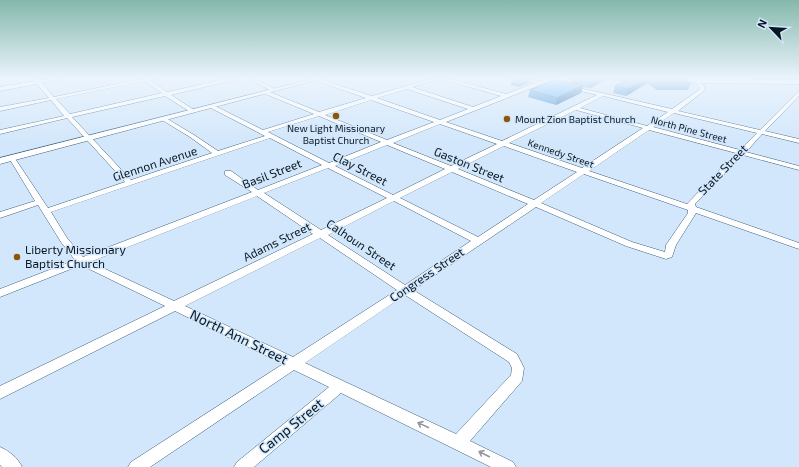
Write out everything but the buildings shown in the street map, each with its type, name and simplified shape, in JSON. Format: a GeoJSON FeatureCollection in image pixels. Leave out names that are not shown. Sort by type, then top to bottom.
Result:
{"type":"FeatureCollection","features":[{"type":"Feature","properties":{"kind":"main road"},"geometry":{"type":"LineString","coordinates":[[0,161],[235,100]]}},
{"type":"Feature","properties":{"kind":"street"},"geometry":{"type":"LineString","coordinates":[[0,110],[46,100]]}},
{"type":"Feature","properties":{"kind":"street"},"geometry":{"type":"LineString","coordinates":[[55,100],[86,138],[130,184]]}},
{"type":"Feature","properties":{"kind":"street"},"geometry":{"type":"LineString","coordinates":[[0,132],[140,100]]}},
{"type":"Feature","properties":{"kind":"street"},"geometry":{"type":"LineString","coordinates":[[175,100],[192,111]]}},
{"type":"Feature","properties":{"kind":"street","name":"Gaston Street"},"geometry":{"type":"LineString","coordinates":[[284,100],[629,244],[666,256]]}},
{"type":"Feature","properties":{"kind":"street"},"geometry":{"type":"LineString","coordinates":[[262,132],[365,100]]}},
{"type":"Feature","properties":{"kind":"street","name":"Kennedy Street"},"geometry":{"type":"LineString","coordinates":[[376,100],[799,246]]}},
{"type":"Feature","properties":{"kind":"street"},"geometry":{"type":"LineString","coordinates":[[445,100],[473,109]]}},
{"type":"Feature","properties":{"kind":"street","name":"Basil Street"},"geometry":{"type":"LineString","coordinates":[[0,293],[496,100]]}},
{"type":"Feature","properties":{"kind":"street"},"geometry":{"type":"LineString","coordinates":[[575,108],[591,100]]}},
{"type":"Feature","properties":{"kind":"street"},"geometry":{"type":"LineString","coordinates":[[627,100],[799,141]]}},
{"type":"Feature","properties":{"kind":"street","name":"Congress Street"},"geometry":{"type":"LineString","coordinates":[[136,467],[535,204],[689,100]]}},
{"type":"Feature","properties":{"kind":"street","name":"State Street"},"geometry":{"type":"LineString","coordinates":[[666,256],[669,255],[671,245],[692,214],[691,204],[792,100]]}},
{"type":"Feature","properties":{"kind":"street","name":"Clay Street"},"geometry":{"type":"LineString","coordinates":[[211,106],[479,241]]}},
{"type":"Feature","properties":{"kind":"street","name":"Adams Street"},"geometry":{"type":"LineString","coordinates":[[0,393],[575,108]]}},
{"type":"Feature","properties":{"kind":"street","name":"North Pine Street"},"geometry":{"type":"LineString","coordinates":[[575,108],[799,168]]}},
{"type":"Feature","properties":{"kind":"street"},"geometry":{"type":"LineString","coordinates":[[164,119],[192,136],[217,154]]}},
{"type":"Feature","properties":{"kind":"street","name":"Glennon Avenue"},"geometry":{"type":"LineString","coordinates":[[46,211],[271,136]]}},
{"type":"Feature","properties":{"kind":"street","name":"North Ann Street"},"geometry":{"type":"LineString","coordinates":[[12,158],[64,240],[81,261],[459,442],[508,467]]}},
{"type":"Feature","properties":{"kind":"street","name":"Calhoun Street"},"geometry":{"type":"LineString","coordinates":[[228,173],[405,290],[513,358],[518,368],[517,377],[459,442]]}},
{"type":"Feature","properties":{"kind":"street"},"geometry":{"type":"LineString","coordinates":[[0,215],[40,202]]}},
{"type":"Feature","properties":{"kind":"street","name":"Camp Street"},"geometry":{"type":"LineString","coordinates":[[242,467],[340,386]]}},
{"type":"Feature","properties":{"kind":"street"},"geometry":{"type":"LineString","coordinates":[[0,455],[14,467]]}},
{"type":"Feature","properties":{"kind":"place","name":"New Light Missionary Baptist Church"},"geometry":{"type":"Point","coordinates":[336,116]}},
{"type":"Feature","properties":{"kind":"place","name":"Mount Zion Baptist Church"},"geometry":{"type":"Point","coordinates":[507,119]}},
{"type":"Feature","properties":{"kind":"place","name":"Liberty Missionary Baptist Church"},"geometry":{"type":"Point","coordinates":[17,257]}}]}
